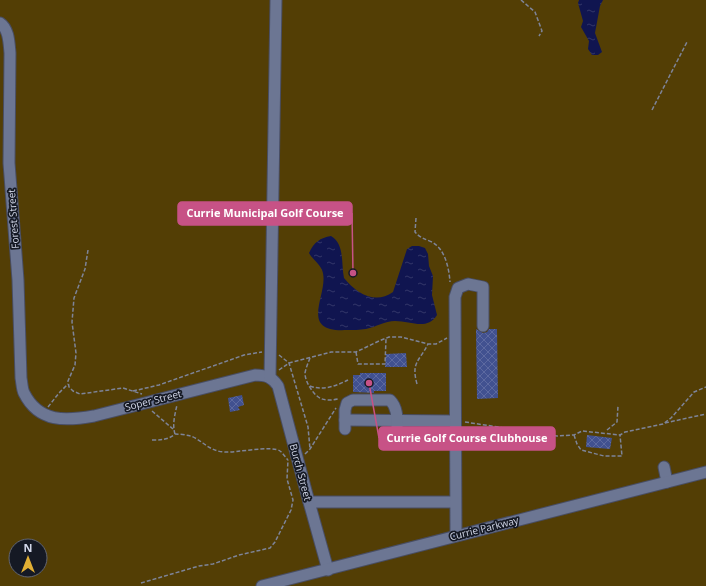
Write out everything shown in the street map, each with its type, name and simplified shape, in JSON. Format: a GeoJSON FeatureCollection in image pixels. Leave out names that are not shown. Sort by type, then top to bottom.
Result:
{"type":"FeatureCollection","features":[{"type":"Feature","properties":{"kind":"street"},"geometry":{"type":"LineString","coordinates":[[270,377],[276,0]]}},
{"type":"Feature","properties":{"kind":"street","name":"Forest Street"},"geometry":{"type":"LineString","coordinates":[[1,24],[9,38],[10,53],[9,163],[18,280],[20,378],[24,393],[40,412]]}},
{"type":"Feature","properties":{"kind":"street"},"geometry":{"type":"LineString","coordinates":[[456,535],[455,421],[450,336],[455,298],[458,288],[468,284],[482,287],[483,326]]}},
{"type":"Feature","properties":{"kind":"street","name":"Soper Street"},"geometry":{"type":"LineString","coordinates":[[40,412],[56,419],[75,419],[94,416],[255,375],[270,377]]}},
{"type":"Feature","properties":{"kind":"street","name":"Burch Street"},"geometry":{"type":"LineString","coordinates":[[270,377],[278,386],[292,459],[308,502],[328,570]]}},
{"type":"Feature","properties":{"kind":"street"},"geometry":{"type":"LineString","coordinates":[[397,425],[394,405],[390,400],[353,400],[347,403],[345,410],[345,425],[397,425],[422,425],[455,421]]}},
{"type":"Feature","properties":{"kind":"street"},"geometry":{"type":"LineString","coordinates":[[664,467],[666,482]]}},
{"type":"Feature","properties":{"kind":"street","name":"Currie Parkway"},"geometry":{"type":"LineString","coordinates":[[262,586],[706,472]]}},
{"type":"Feature","properties":{"kind":"street"},"geometry":{"type":"LineString","coordinates":[[308,502],[345,497],[423,497],[456,502]]}},
{"type":"Feature","properties":{"kind":"path"},"geometry":{"type":"LineString","coordinates":[[521,0],[535,12],[542,31],[539,36]]}},
{"type":"Feature","properties":{"kind":"path"},"geometry":{"type":"LineString","coordinates":[[652,110],[687,42]]}},
{"type":"Feature","properties":{"kind":"path"},"geometry":{"type":"LineString","coordinates":[[416,218],[415,232],[419,237],[438,246],[443,254],[449,271],[451,286]]}},
{"type":"Feature","properties":{"kind":"path"},"geometry":{"type":"LineString","coordinates":[[40,412],[49,405],[68,384],[75,365],[76,353],[72,322],[74,298],[86,269],[88,250]]}},
{"type":"Feature","properties":{"kind":"path"},"geometry":{"type":"LineString","coordinates":[[270,377],[289,363],[331,352],[356,352],[386,338],[401,337],[428,344],[436,344],[450,336]]}},
{"type":"Feature","properties":{"kind":"path"},"geometry":{"type":"LineString","coordinates":[[356,352],[358,364],[385,364],[386,338]]}},
{"type":"Feature","properties":{"kind":"path"},"geometry":{"type":"LineString","coordinates":[[417,384],[414,375],[414,367],[428,344]]}},
{"type":"Feature","properties":{"kind":"path"},"geometry":{"type":"LineString","coordinates":[[133,391],[159,385],[244,354],[254,352],[276,352],[289,363],[308,427],[310,449]]}},
{"type":"Feature","properties":{"kind":"path"},"geometry":{"type":"LineString","coordinates":[[310,358],[305,374],[309,386],[314,394],[325,400],[339,399]]}},
{"type":"Feature","properties":{"kind":"path"},"geometry":{"type":"LineString","coordinates":[[309,386],[323,388],[334,386],[348,380]]}},
{"type":"Feature","properties":{"kind":"path"},"geometry":{"type":"LineString","coordinates":[[68,384],[72,391],[80,394],[123,388],[155,400]]}},
{"type":"Feature","properties":{"kind":"path"},"geometry":{"type":"LineString","coordinates":[[662,424],[671,418],[694,392],[706,387]]}},
{"type":"Feature","properties":{"kind":"path"},"geometry":{"type":"LineString","coordinates":[[175,434],[174,430],[180,393]]}},
{"type":"Feature","properties":{"kind":"path"},"geometry":{"type":"LineString","coordinates":[[143,403],[174,430]]}},
{"type":"Feature","properties":{"kind":"path"},"geometry":{"type":"LineString","coordinates":[[292,459],[307,453],[338,404]]}},
{"type":"Feature","properties":{"kind":"path"},"geometry":{"type":"LineString","coordinates":[[607,430],[617,422],[618,406]]}},
{"type":"Feature","properties":{"kind":"path"},"geometry":{"type":"LineString","coordinates":[[455,421],[557,436],[574,435],[582,431],[620,435],[625,432],[706,414]]}},
{"type":"Feature","properties":{"kind":"path"},"geometry":{"type":"LineString","coordinates":[[152,440],[170,438],[175,434],[192,436],[214,450],[222,452],[273,448],[279,450],[292,459]]}},
{"type":"Feature","properties":{"kind":"path"},"geometry":{"type":"LineString","coordinates":[[574,435],[581,450],[604,456],[622,456],[620,435]]}},
{"type":"Feature","properties":{"kind":"path"},"geometry":{"type":"LineString","coordinates":[[141,583],[199,566],[213,564],[239,555],[270,548],[276,542],[279,531],[290,510],[293,500],[287,479],[292,459]]}},
{"type":"Feature","properties":{"kind":"shaded area"},"geometry":{"type":"Polygon","coordinates":[[[0,0],[706,0],[706,586],[0,586],[0,0]]]}},
{"type":"Feature","properties":{"kind":"water"},"geometry":{"type":"Polygon","coordinates":[[[579,0],[603,0],[600,6],[595,33],[602,52],[598,55],[592,55],[588,49],[589,41],[581,27],[583,21],[578,3],[579,0]]]}},
{"type":"Feature","properties":{"kind":"water"},"geometry":{"type":"Polygon","coordinates":[[[331,236],[339,244],[342,255],[344,278],[354,288],[366,296],[373,297],[386,296],[393,292],[407,249],[412,246],[425,248],[428,254],[429,266],[433,276],[432,295],[437,315],[433,320],[424,324],[391,321],[361,330],[331,329],[322,325],[319,318],[318,309],[324,279],[322,270],[309,253],[318,241],[331,236]]]}},
{"type":"Feature","properties":{"kind":"building"},"geometry":{"type":"Polygon","coordinates":[[[476,329],[483,333],[487,332],[489,329],[497,329],[498,398],[477,399],[476,329]]]}},
{"type":"Feature","properties":{"kind":"building"},"geometry":{"type":"Polygon","coordinates":[[[406,353],[407,367],[385,367],[386,354],[406,353]]]}},
{"type":"Feature","properties":{"kind":"building"},"geometry":{"type":"Polygon","coordinates":[[[360,373],[386,373],[386,391],[374,391],[374,393],[353,392],[353,375],[360,375],[360,373]]]}},
{"type":"Feature","properties":{"kind":"building"},"geometry":{"type":"Polygon","coordinates":[[[242,395],[244,405],[238,407],[240,410],[230,412],[228,398],[242,395]]]}},
{"type":"Feature","properties":{"kind":"building"},"geometry":{"type":"Polygon","coordinates":[[[587,435],[612,438],[610,449],[586,447],[587,435]]]}},
{"type":"Feature","properties":{"kind":"place","name":"Currie Municipal Golf Course"},"geometry":{"type":"Point","coordinates":[353,273]}},
{"type":"Feature","properties":{"kind":"place","name":"Currie Golf Course Clubhouse"},"geometry":{"type":"Point","coordinates":[369,383]}}]}
